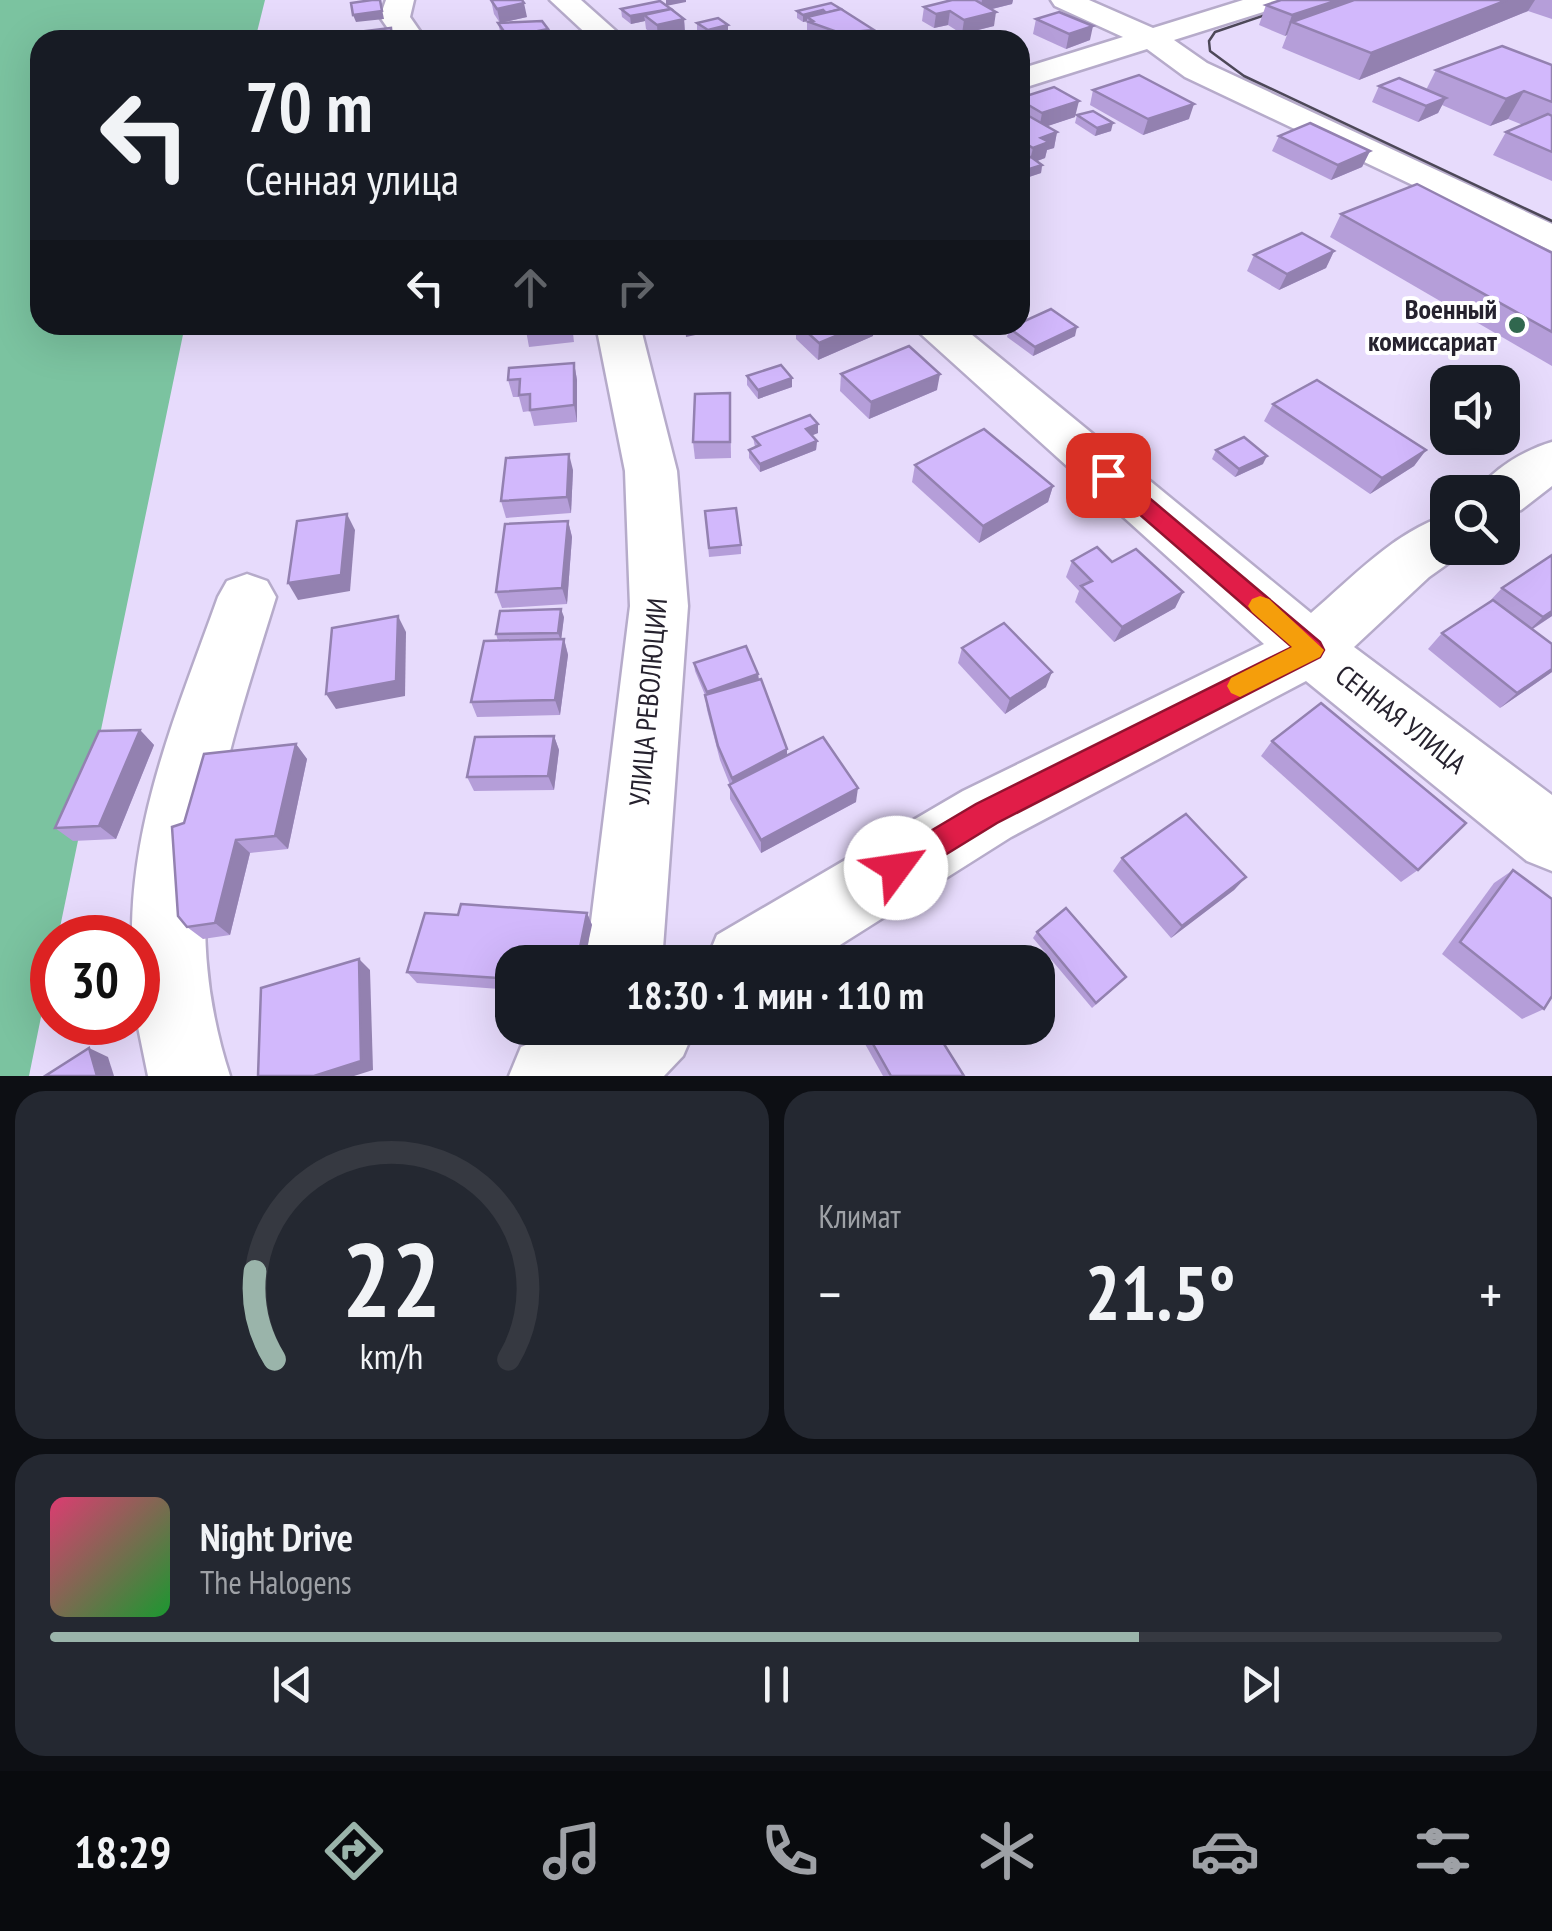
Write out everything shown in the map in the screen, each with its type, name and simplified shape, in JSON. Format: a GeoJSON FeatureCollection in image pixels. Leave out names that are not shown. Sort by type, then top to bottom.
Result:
{"type":"FeatureCollection","features":[{"type":"Feature","properties":{"kind":"street"},"geometry":{"type":"LineString","coordinates":[[400,0],[395,16],[404,30]]}},
{"type":"Feature","properties":{"kind":"street"},"geometry":{"type":"LineString","coordinates":[[564,0],[598,30]]}},
{"type":"Feature","properties":{"kind":"street"},"geometry":{"type":"LineString","coordinates":[[1066,0],[1152,38],[1196,70],[1552,240]]}},
{"type":"Feature","properties":{"kind":"street"},"geometry":{"type":"LineString","coordinates":[[1030,77],[1272,0]]}},
{"type":"Feature","properties":{"kind":"street","name":"УЛИЦА РЕВОЛЮЦИИ"},"geometry":{"type":"LineString","coordinates":[[620,335],[650,471],[659,606],[626,945]]}},
{"type":"Feature","properties":{"kind":"street","name":"СЕННАЯ УЛИЦА"},"geometry":{"type":"LineString","coordinates":[[945,335],[1312,650],[1552,836]]}},
{"type":"Feature","properties":{"kind":"street"},"geometry":{"type":"LineString","coordinates":[[1520,483],[1552,460]]}},
{"type":"Feature","properties":{"kind":"street"},"geometry":{"type":"LineString","coordinates":[[772,945],[986,814],[1312,650],[1430,548]]}},
{"type":"Feature","properties":{"kind":"street"},"geometry":{"type":"LineString","coordinates":[[189,1076],[174,1008],[171,856],[208,718],[248,597]]}},
{"type":"Feature","properties":{"kind":"green space"},"geometry":{"type":"Polygon","coordinates":[[[0,0],[265,0],[258,30],[30,30],[30,335],[183,335],[63,915],[30,915],[30,1045],[35,1045],[29,1076],[0,1076],[0,0]]]}},
{"type":"Feature","properties":{"kind":"building"},"geometry":{"type":"Polygon","coordinates":[[[380,0],[382,11],[353,15],[351,3],[380,0]]]}},
{"type":"Feature","properties":{"kind":"building"},"geometry":{"type":"Polygon","coordinates":[[[491,0],[522,0],[524,3],[497,9],[491,0]]]}},
{"type":"Feature","properties":{"kind":"building"},"geometry":{"type":"Polygon","coordinates":[[[952,0],[975,0],[996,12],[964,20],[950,11],[936,14],[924,7],[952,0]]]}},
{"type":"Feature","properties":{"kind":"building"},"geometry":{"type":"Polygon","coordinates":[[[1281,0],[1338,0],[1292,15],[1266,5],[1281,0]]]}},
{"type":"Feature","properties":{"kind":"building"},"geometry":{"type":"Polygon","coordinates":[[[1354,0],[1507,0],[1371,53],[1292,22],[1354,0]]]}},
{"type":"Feature","properties":{"kind":"building"},"geometry":{"type":"Polygon","coordinates":[[[660,1],[671,9],[630,16],[621,9],[660,1]]]}},
{"type":"Feature","properties":{"kind":"building"},"geometry":{"type":"Polygon","coordinates":[[[831,3],[841,9],[803,15],[797,11],[831,3]]]}},
{"type":"Feature","properties":{"kind":"building"},"geometry":{"type":"Polygon","coordinates":[[[671,9],[684,19],[657,25],[644,15],[671,9]]]}},
{"type":"Feature","properties":{"kind":"building"},"geometry":{"type":"Polygon","coordinates":[[[841,9],[874,30],[832,30],[809,22],[813,21],[807,17],[841,9]]]}},
{"type":"Feature","properties":{"kind":"building"},"geometry":{"type":"Polygon","coordinates":[[[1059,12],[1093,26],[1069,34],[1036,19],[1059,12]]]}},
{"type":"Feature","properties":{"kind":"building"},"geometry":{"type":"Polygon","coordinates":[[[718,18],[728,25],[708,30],[697,23],[718,18]]]}},
{"type":"Feature","properties":{"kind":"building"},"geometry":{"type":"Polygon","coordinates":[[[542,21],[548,29],[503,30],[498,23],[542,21]]]}},
{"type":"Feature","properties":{"kind":"building"},"geometry":{"type":"Polygon","coordinates":[[[1502,46],[1552,65],[1552,102],[1524,91],[1506,99],[1436,70],[1502,46]]]}},
{"type":"Feature","properties":{"kind":"building"},"geometry":{"type":"Polygon","coordinates":[[[1139,75],[1194,104],[1148,119],[1093,90],[1139,75]]]}},
{"type":"Feature","properties":{"kind":"building"},"geometry":{"type":"Polygon","coordinates":[[[1399,78],[1446,98],[1426,106],[1379,86],[1399,78]]]}},
{"type":"Feature","properties":{"kind":"building"},"geometry":{"type":"Polygon","coordinates":[[[1054,87],[1079,101],[1042,113],[1030,106],[1030,95],[1054,87]]]}},
{"type":"Feature","properties":{"kind":"building"},"geometry":{"type":"Polygon","coordinates":[[[1093,111],[1113,123],[1097,128],[1077,115],[1093,111]]]}},
{"type":"Feature","properties":{"kind":"building"},"geometry":{"type":"Polygon","coordinates":[[[1548,114],[1552,116],[1552,152],[1506,132],[1548,114]]]}},
{"type":"Feature","properties":{"kind":"building"},"geometry":{"type":"Polygon","coordinates":[[[1030,117],[1057,132],[1041,138],[1049,142],[1033,148],[1030,117]]]}},
{"type":"Feature","properties":{"kind":"building"},"geometry":{"type":"Polygon","coordinates":[[[1310,123],[1370,151],[1338,165],[1279,136],[1310,123]]]}},
{"type":"Feature","properties":{"kind":"building"},"geometry":{"type":"Polygon","coordinates":[[[1031,157],[1042,165],[1030,169],[1031,157]]]}},
{"type":"Feature","properties":{"kind":"building"},"geometry":{"type":"Polygon","coordinates":[[[1417,184],[1552,253],[1552,332],[1341,214],[1417,184]]]}},
{"type":"Feature","properties":{"kind":"building"},"geometry":{"type":"Polygon","coordinates":[[[1302,233],[1334,251],[1287,274],[1254,255],[1302,233]]]}},
{"type":"Feature","properties":{"kind":"building"},"geometry":{"type":"Polygon","coordinates":[[[1051,309],[1077,327],[1035,347],[1019,335],[1030,335],[1030,318],[1051,309]]]}},
{"type":"Feature","properties":{"kind":"building"},"geometry":{"type":"Polygon","coordinates":[[[810,335],[838,335],[819,343],[810,335]]]}},
{"type":"Feature","properties":{"kind":"building"},"geometry":{"type":"Polygon","coordinates":[[[909,346],[940,374],[871,402],[841,374],[909,346]]]}},
{"type":"Feature","properties":{"kind":"building"},"geometry":{"type":"Polygon","coordinates":[[[574,363],[574,405],[530,410],[530,394],[519,395],[520,379],[508,380],[509,368],[574,363]]]}},
{"type":"Feature","properties":{"kind":"building"},"geometry":{"type":"Polygon","coordinates":[[[781,365],[792,378],[758,390],[747,376],[781,365]]]}},
{"type":"Feature","properties":{"kind":"building"},"geometry":{"type":"Polygon","coordinates":[[[1317,380],[1426,450],[1382,478],[1273,404],[1317,380]]]}},
{"type":"Feature","properties":{"kind":"building"},"geometry":{"type":"Polygon","coordinates":[[[730,393],[730,442],[693,442],[695,394],[730,393]]]}},
{"type":"Feature","properties":{"kind":"building"},"geometry":{"type":"Polygon","coordinates":[[[810,415],[818,424],[806,429],[817,441],[760,464],[749,450],[760,445],[753,437],[810,415]]]}},
{"type":"Feature","properties":{"kind":"building"},"geometry":{"type":"Polygon","coordinates":[[[984,429],[1053,486],[983,526],[915,465],[984,429]]]}},
{"type":"Feature","properties":{"kind":"building"},"geometry":{"type":"Polygon","coordinates":[[[1244,437],[1267,456],[1239,469],[1216,450],[1244,437]]]}},
{"type":"Feature","properties":{"kind":"building"},"geometry":{"type":"Polygon","coordinates":[[[569,454],[567,497],[501,501],[506,458],[569,454]]]}},
{"type":"Feature","properties":{"kind":"building"},"geometry":{"type":"Polygon","coordinates":[[[736,508],[741,545],[709,548],[705,511],[736,508]]]}},
{"type":"Feature","properties":{"kind":"building"},"geometry":{"type":"Polygon","coordinates":[[[347,514],[341,575],[288,583],[297,521],[347,514]]]}},
{"type":"Feature","properties":{"kind":"building"},"geometry":{"type":"Polygon","coordinates":[[[568,521],[562,588],[496,592],[505,524],[568,521]]]}},
{"type":"Feature","properties":{"kind":"building"},"geometry":{"type":"Polygon","coordinates":[[[1097,547],[1112,562],[1136,549],[1183,592],[1122,627],[1081,586],[1092,581],[1072,561],[1097,547]]]}},
{"type":"Feature","properties":{"kind":"building"},"geometry":{"type":"Polygon","coordinates":[[[1552,555],[1552,611],[1543,617],[1502,588],[1552,555]]]}},
{"type":"Feature","properties":{"kind":"building"},"geometry":{"type":"Polygon","coordinates":[[[1493,600],[1552,644],[1552,669],[1517,693],[1442,633],[1493,600]]]}},
{"type":"Feature","properties":{"kind":"building"},"geometry":{"type":"Polygon","coordinates":[[[561,609],[558,633],[496,634],[500,611],[561,609]]]}},
{"type":"Feature","properties":{"kind":"building"},"geometry":{"type":"Polygon","coordinates":[[[398,616],[396,681],[326,694],[332,628],[398,616]]]}},
{"type":"Feature","properties":{"kind":"building"},"geometry":{"type":"Polygon","coordinates":[[[1004,623],[1052,672],[1010,699],[962,648],[1004,623]]]}},
{"type":"Feature","properties":{"kind":"building"},"geometry":{"type":"Polygon","coordinates":[[[564,639],[555,700],[471,702],[484,641],[564,639]]]}},
{"type":"Feature","properties":{"kind":"building"},"geometry":{"type":"Polygon","coordinates":[[[746,646],[758,674],[707,692],[694,663],[746,646]]]}},
{"type":"Feature","properties":{"kind":"building"},"geometry":{"type":"Polygon","coordinates":[[[761,679],[787,749],[732,778],[718,746],[705,695],[761,679]]]}},
{"type":"Feature","properties":{"kind":"building"},"geometry":{"type":"Polygon","coordinates":[[[1321,703],[1466,823],[1418,870],[1272,741],[1321,703]]]}},
{"type":"Feature","properties":{"kind":"building"},"geometry":{"type":"Polygon","coordinates":[[[140,730],[99,826],[55,828],[99,731],[140,730]]]}},
{"type":"Feature","properties":{"kind":"building"},"geometry":{"type":"Polygon","coordinates":[[[554,736],[548,776],[467,777],[475,737],[554,736]]]}},
{"type":"Feature","properties":{"kind":"building"},"geometry":{"type":"Polygon","coordinates":[[[823,737],[858,788],[761,840],[729,785],[823,737]]]}},
{"type":"Feature","properties":{"kind":"building"},"geometry":{"type":"Polygon","coordinates":[[[296,744],[275,836],[236,840],[215,923],[187,927],[178,916],[172,827],[184,823],[204,754],[296,744]]]}},
{"type":"Feature","properties":{"kind":"building"},"geometry":{"type":"Polygon","coordinates":[[[1186,814],[1246,877],[1182,926],[1122,858],[1186,814]]]}},
{"type":"Feature","properties":{"kind":"building"},"geometry":{"type":"Polygon","coordinates":[[[1513,870],[1552,899],[1552,996],[1544,1009],[1460,942],[1513,870]]]}},
{"type":"Feature","properties":{"kind":"building"},"geometry":{"type":"Polygon","coordinates":[[[461,904],[587,913],[580,945],[495,945],[495,978],[407,972],[425,913],[458,915],[461,904]]]}},
{"type":"Feature","properties":{"kind":"building"},"geometry":{"type":"Polygon","coordinates":[[[1066,908],[1126,977],[1096,1003],[1055,954],[1055,945],[1048,945],[1037,932],[1066,908]]]}},
{"type":"Feature","properties":{"kind":"building"},"geometry":{"type":"Polygon","coordinates":[[[359,959],[361,1061],[314,1076],[258,1076],[261,988],[359,959]]]}},
{"type":"Feature","properties":{"kind":"building"},"geometry":{"type":"Polygon","coordinates":[[[874,1045],[945,1045],[964,1076],[891,1076],[874,1045]]]}},
{"type":"Feature","properties":{"kind":"building"},"geometry":{"type":"Polygon","coordinates":[[[89,1048],[97,1076],[45,1076],[89,1048]]]}},
{"type":"Feature","properties":{"kind":"tram line"},"geometry":{"type":"LineString","coordinates":[[1310,0],[1215,32],[1209,41],[1210,51],[1244,76],[1552,221]]}},
{"type":"Feature","properties":{"kind":"slow traffic"},"geometry":{"type":"LineString","coordinates":[[1240,686],[1312,650],[1260,606]]}},
{"type":"Feature","properties":{"kind":"place","name":"Военный комиссариат"},"geometry":{"type":"Point","coordinates":[1517,325]}},
{"type":"Feature","properties":{"kind":"route"},"geometry":{"type":"LineString","coordinates":[[896,868],[986,814],[1312,650],[1108,475]]}}]}
